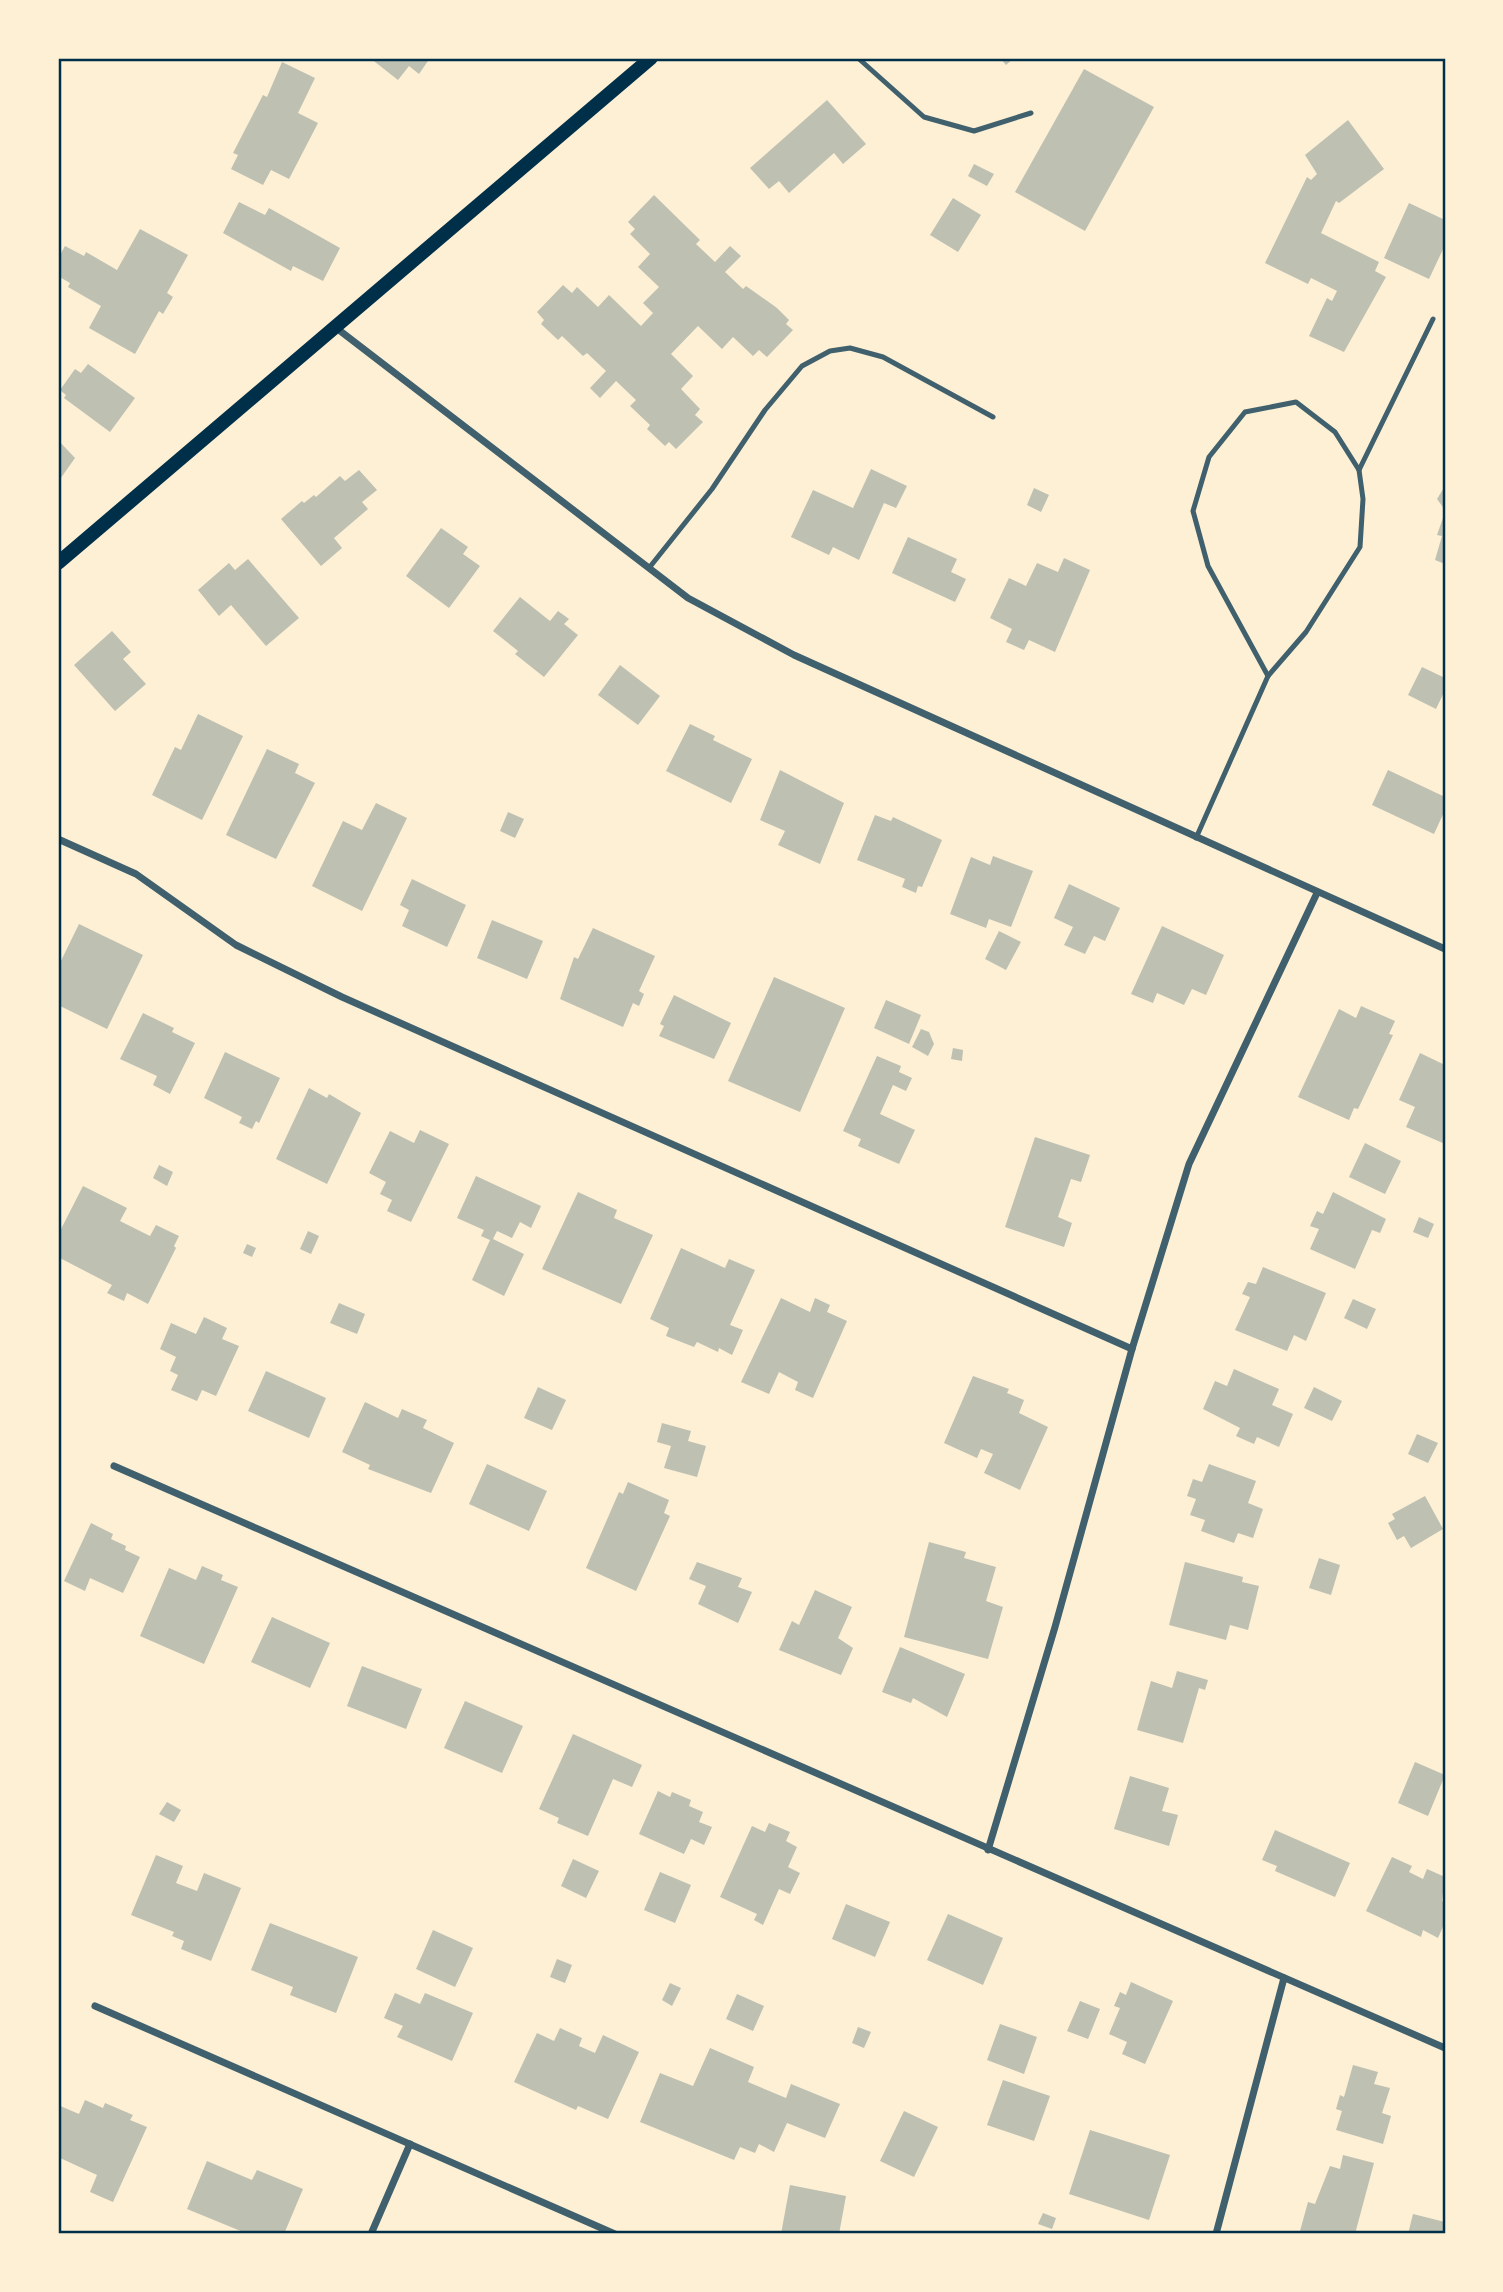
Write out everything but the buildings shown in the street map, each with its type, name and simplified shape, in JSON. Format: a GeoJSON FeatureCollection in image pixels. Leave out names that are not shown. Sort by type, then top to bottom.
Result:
{"type":"FeatureCollection","features":[{"type":"Feature","properties":{"kind":"main road"},"geometry":{"type":"LineString","coordinates":[[58,563],[651,58]]}},
{"type":"Feature","properties":{"kind":"street"},"geometry":{"type":"LineString","coordinates":[[335,327],[688,598],[794,655],[1445,949]]}},
{"type":"Feature","properties":{"kind":"street"},"geometry":{"type":"LineString","coordinates":[[58,839],[136,874],[236,945],[342,998],[1132,1349]]}},
{"type":"Feature","properties":{"kind":"street"},"geometry":{"type":"LineString","coordinates":[[988,1850],[1055,1627],[1132,1349],[1189,1164],[1317,893]]}},
{"type":"Feature","properties":{"kind":"street"},"geometry":{"type":"LineString","coordinates":[[114,1466],[1445,2048]]}},
{"type":"Feature","properties":{"kind":"street"},"geometry":{"type":"LineString","coordinates":[[1216,2234],[1284,1978]]}},
{"type":"Feature","properties":{"kind":"street"},"geometry":{"type":"LineString","coordinates":[[95,2006],[615,2234]]}},
{"type":"Feature","properties":{"kind":"street"},"geometry":{"type":"LineString","coordinates":[[371,2234],[410,2144]]}},
{"type":"Feature","properties":{"kind":"lane"},"geometry":{"type":"LineString","coordinates":[[858,58],[924,117],[974,131],[1031,113]]}},
{"type":"Feature","properties":{"kind":"lane"},"geometry":{"type":"LineString","coordinates":[[1359,470],[1433,319]]}},
{"type":"Feature","properties":{"kind":"lane"},"geometry":{"type":"LineString","coordinates":[[649,568],[712,489],[765,410],[802,366],[830,351],[850,348],[883,358],[993,417]]}},
{"type":"Feature","properties":{"kind":"lane"},"geometry":{"type":"LineString","coordinates":[[1196,838],[1268,677],[1306,632],[1360,547],[1363,499],[1359,470],[1335,432],[1296,402],[1245,412],[1209,457],[1193,511],[1208,566],[1268,677]]}}]}
